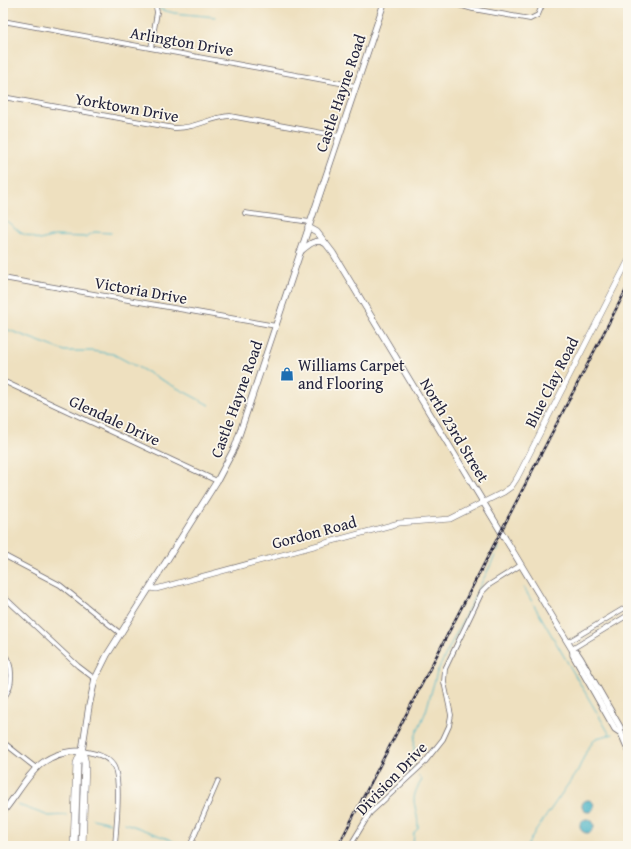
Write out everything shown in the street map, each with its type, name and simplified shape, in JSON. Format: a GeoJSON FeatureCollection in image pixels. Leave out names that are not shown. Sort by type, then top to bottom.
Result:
{"type":"FeatureCollection","features":[{"type":"Feature","properties":{"kind":"highway"},"geometry":{"type":"LineString","coordinates":[[74,846],[77,763],[82,751]]}},
{"type":"Feature","properties":{"kind":"highway"},"geometry":{"type":"LineString","coordinates":[[82,751],[85,763],[82,846]]}},
{"type":"Feature","properties":{"kind":"main road","name":"Castle Hayne Road"},"geometry":{"type":"LineString","coordinates":[[82,751],[88,706],[95,679],[107,655],[217,481],[239,436],[384,3]]}},
{"type":"Feature","properties":{"kind":"main road","name":"North 23rd Street"},"geometry":{"type":"LineString","coordinates":[[309,225],[328,245],[572,650],[577,653],[581,659],[614,715],[620,727],[620,733],[628,749]]}},
{"type":"Feature","properties":{"kind":"main road"},"geometry":{"type":"LineString","coordinates":[[299,254],[308,245],[316,241],[324,242],[328,245]]}},
{"type":"Feature","properties":{"kind":"main road"},"geometry":{"type":"LineString","coordinates":[[3,812],[36,768],[45,760],[61,753],[82,751]]}},
{"type":"Feature","properties":{"kind":"street"},"geometry":{"type":"LineString","coordinates":[[151,48],[156,12],[155,3]]}},
{"type":"Feature","properties":{"kind":"street"},"geometry":{"type":"LineString","coordinates":[[451,3],[466,8],[505,15],[534,18],[540,13],[544,3]]}},
{"type":"Feature","properties":{"kind":"street","name":"Arlington Drive"},"geometry":{"type":"LineString","coordinates":[[3,21],[356,86]]}},
{"type":"Feature","properties":{"kind":"street","name":"Yorktown Drive"},"geometry":{"type":"LineString","coordinates":[[3,96],[174,128],[190,128],[218,117],[235,116],[339,136]]}},
{"type":"Feature","properties":{"kind":"street"},"geometry":{"type":"LineString","coordinates":[[245,213],[309,225]]}},
{"type":"Feature","properties":{"kind":"street","name":"Blue Clay Road"},"geometry":{"type":"LineString","coordinates":[[483,502],[507,490],[517,478],[628,261]]}},
{"type":"Feature","properties":{"kind":"street","name":"Victoria Drive"},"geometry":{"type":"LineString","coordinates":[[3,278],[276,326]]}},
{"type":"Feature","properties":{"kind":"street","name":"Glendale Drive"},"geometry":{"type":"LineString","coordinates":[[3,381],[217,481]]}},
{"type":"Feature","properties":{"kind":"street","name":"Gordon Road"},"geometry":{"type":"LineString","coordinates":[[150,588],[156,589],[399,523],[447,520],[483,502]]}},
{"type":"Feature","properties":{"kind":"street"},"geometry":{"type":"LineString","coordinates":[[3,555],[60,585],[121,634]]}},
{"type":"Feature","properties":{"kind":"street","name":"Division Drive"},"geometry":{"type":"LineString","coordinates":[[350,846],[370,813],[424,763],[443,739],[449,726],[451,715],[444,682],[446,666],[484,589],[521,565]]}},
{"type":"Feature","properties":{"kind":"street"},"geometry":{"type":"LineString","coordinates":[[3,596],[78,666],[95,679]]}},
{"type":"Feature","properties":{"kind":"street"},"geometry":{"type":"LineString","coordinates":[[568,642],[628,606]]}},
{"type":"Feature","properties":{"kind":"street"},"geometry":{"type":"LineString","coordinates":[[572,650],[628,615]]}},
{"type":"Feature","properties":{"kind":"street"},"geometry":{"type":"LineString","coordinates":[[3,654],[10,666],[10,676],[9,690],[3,698]]}},
{"type":"Feature","properties":{"kind":"street"},"geometry":{"type":"LineString","coordinates":[[3,742],[36,768]]}},
{"type":"Feature","properties":{"kind":"street"},"geometry":{"type":"LineString","coordinates":[[82,751],[105,757],[113,765],[116,771],[115,846]]}},
{"type":"Feature","properties":{"kind":"street"},"geometry":{"type":"LineString","coordinates":[[190,846],[218,781]]}},
{"type":"Feature","properties":{"kind":"water"},"geometry":{"type":"Polygon","coordinates":[[[586,800],[590,800],[594,806],[590,812],[586,812],[582,808],[582,804],[586,800]]]}},
{"type":"Feature","properties":{"kind":"water"},"geometry":{"type":"Polygon","coordinates":[[[587,819],[592,821],[594,826],[592,831],[587,833],[582,831],[580,826],[582,821],[587,819]]]}},
{"type":"Feature","properties":{"kind":"waterway"},"geometry":{"type":"LineString","coordinates":[[159,9],[174,13],[216,17]]}},
{"type":"Feature","properties":{"kind":"waterway"},"geometry":{"type":"LineString","coordinates":[[3,218],[21,233],[40,240],[55,236],[86,237],[94,232],[111,233]]}},
{"type":"Feature","properties":{"kind":"waterway"},"geometry":{"type":"LineString","coordinates":[[3,328],[65,351],[92,351],[113,354],[209,405]]}},
{"type":"Feature","properties":{"kind":"waterway"},"geometry":{"type":"LineString","coordinates":[[412,770],[415,737],[426,711],[437,672],[499,548]]}},
{"type":"Feature","properties":{"kind":"waterway"},"geometry":{"type":"LineString","coordinates":[[524,588],[610,735]]}},
{"type":"Feature","properties":{"kind":"waterway"},"geometry":{"type":"LineString","coordinates":[[527,846],[578,770],[587,750],[596,738],[613,734]]}},
{"type":"Feature","properties":{"kind":"waterway"},"geometry":{"type":"LineString","coordinates":[[413,846],[414,833],[418,828],[414,799],[415,793],[422,780],[417,775]]}},
{"type":"Feature","properties":{"kind":"waterway"},"geometry":{"type":"LineString","coordinates":[[18,805],[49,816],[66,815]]}},
{"type":"Feature","properties":{"kind":"waterway"},"geometry":{"type":"LineString","coordinates":[[93,819],[110,823]]}},
{"type":"Feature","properties":{"kind":"waterway"},"geometry":{"type":"LineString","coordinates":[[125,823],[171,840],[180,846]]}},
{"type":"Feature","properties":{"kind":"railway"},"geometry":{"type":"LineString","coordinates":[[338,846],[628,286]]}},
{"type":"Feature","properties":{"kind":"place","name":"Williams Carpet and Flooring"},"geometry":{"type":"Point","coordinates":[287,374]}}]}
